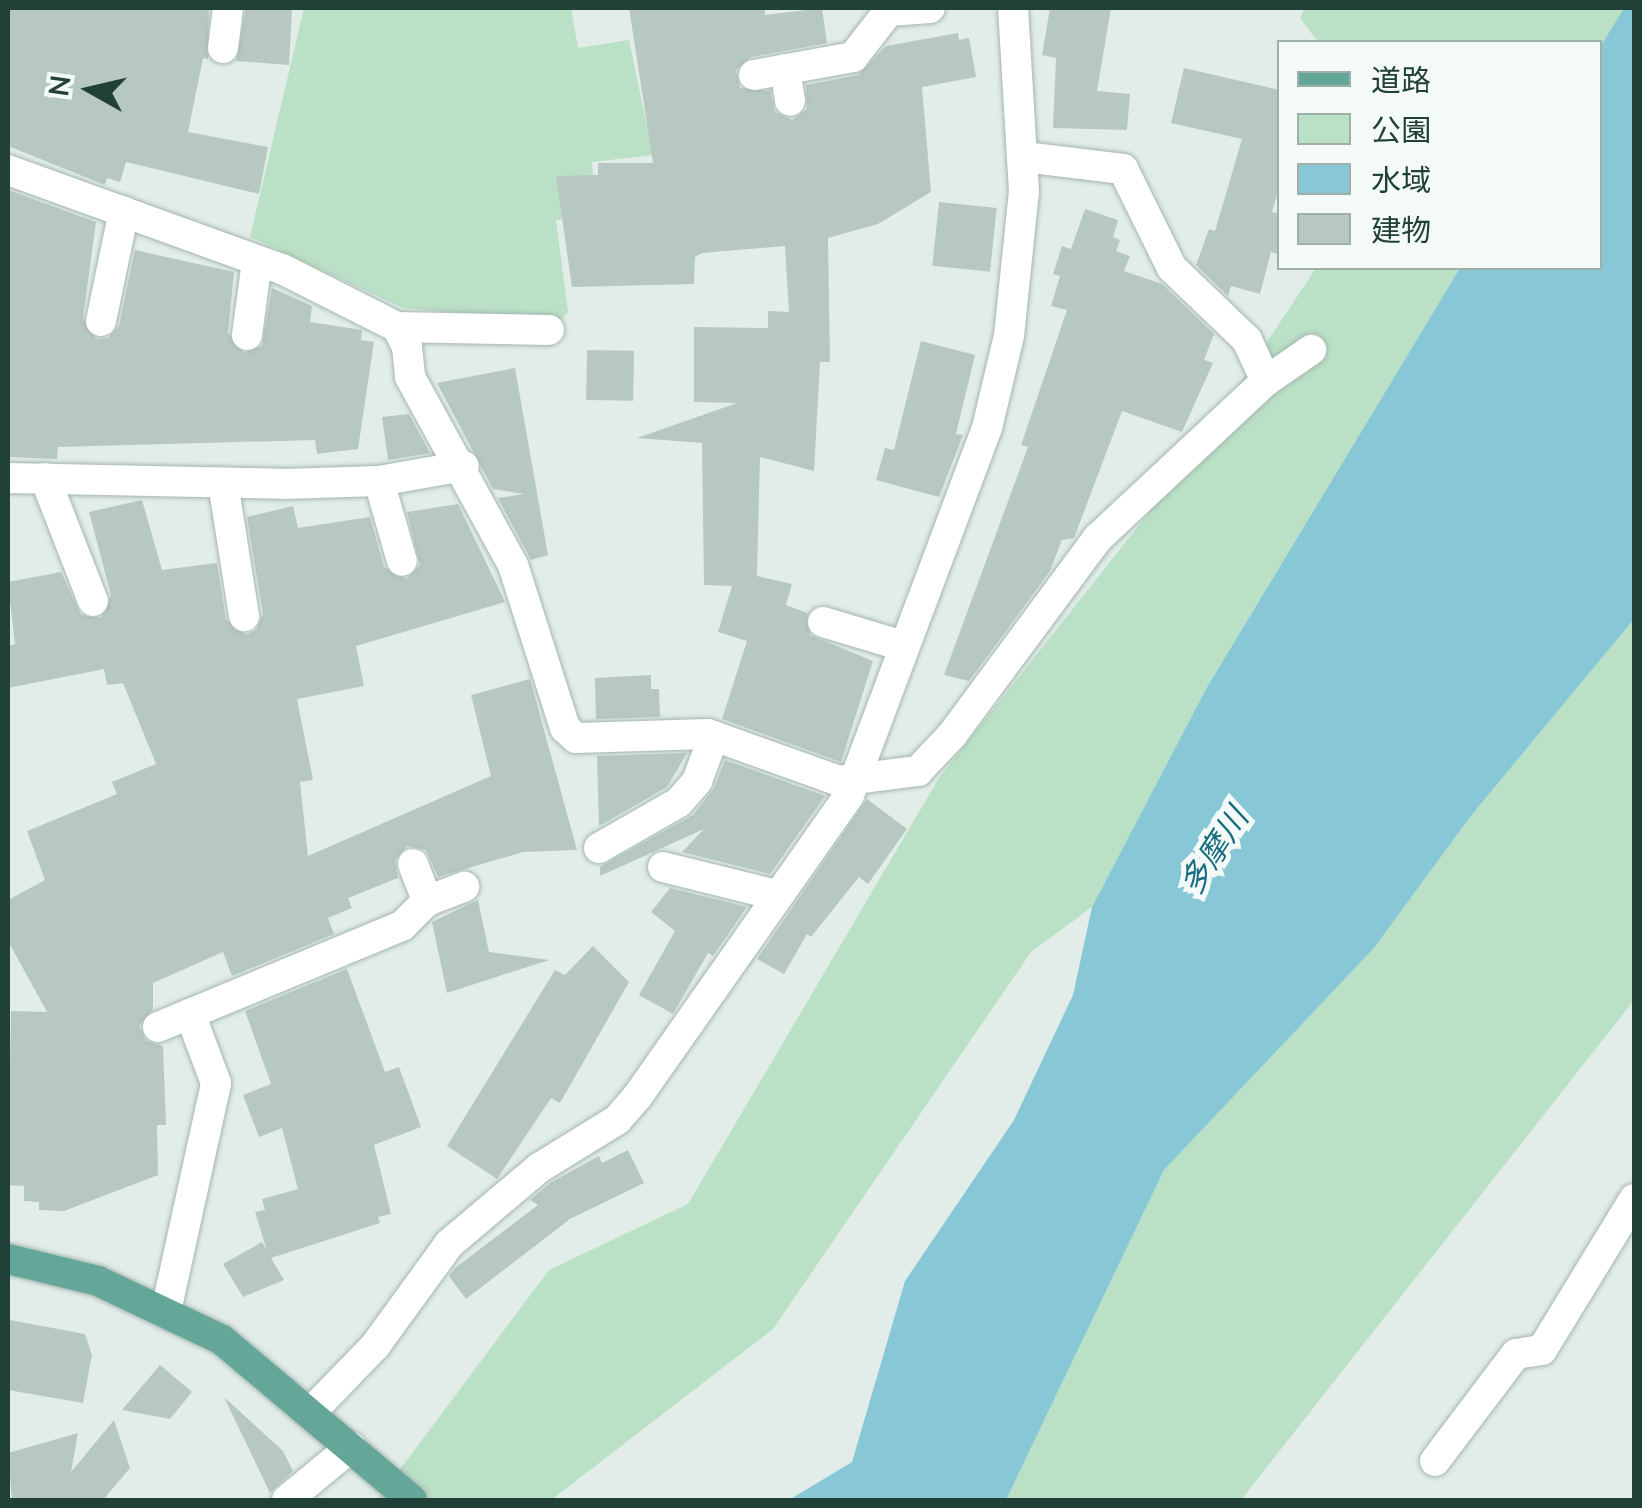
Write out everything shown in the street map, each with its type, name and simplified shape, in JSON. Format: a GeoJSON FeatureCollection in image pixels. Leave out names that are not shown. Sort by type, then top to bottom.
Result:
{"type":"FeatureCollection","features":[{"type":"Feature","properties":{"kind":"main road"},"geometry":{"type":"LineString","coordinates":[[8,1260],[98,1281],[166,1310],[222,1340],[312,1411],[412,1500]]}},
{"type":"Feature","properties":{"kind":"street"},"geometry":{"type":"LineString","coordinates":[[224,48],[228,8]]}},
{"type":"Feature","properties":{"kind":"street"},"geometry":{"type":"LineString","coordinates":[[754,74],[853,57],[889,11],[930,8]]}},
{"type":"Feature","properties":{"kind":"street"},"geometry":{"type":"LineString","coordinates":[[312,1411],[375,1346],[449,1244],[539,1168],[589,1141],[627,1109],[854,778],[987,428],[1009,336],[1024,157],[1013,8]]}},
{"type":"Feature","properties":{"kind":"street"},"geometry":{"type":"LineString","coordinates":[[786,69],[790,100]]}},
{"type":"Feature","properties":{"kind":"street"},"geometry":{"type":"LineString","coordinates":[[1024,157],[1124,169],[1172,268],[1247,340],[1266,380]]}},
{"type":"Feature","properties":{"kind":"street"},"geometry":{"type":"LineString","coordinates":[[8,170],[257,262],[397,327],[549,330]]}},
{"type":"Feature","properties":{"kind":"street"},"geometry":{"type":"LineString","coordinates":[[101,321],[124,212]]}},
{"type":"Feature","properties":{"kind":"street"},"geometry":{"type":"LineString","coordinates":[[247,336],[257,262]]}},
{"type":"Feature","properties":{"kind":"street"},"geometry":{"type":"LineString","coordinates":[[397,327],[408,346],[410,377],[464,466],[513,565],[565,728],[576,738],[714,736],[838,781],[918,771],[1098,538],[1266,380],[1311,350]]}},
{"type":"Feature","properties":{"kind":"street"},"geometry":{"type":"LineString","coordinates":[[8,478],[223,483],[379,481],[464,466]]}},
{"type":"Feature","properties":{"kind":"street"},"geometry":{"type":"LineString","coordinates":[[46,478],[93,601]]}},
{"type":"Feature","properties":{"kind":"street"},"geometry":{"type":"LineString","coordinates":[[379,481],[402,561]]}},
{"type":"Feature","properties":{"kind":"street"},"geometry":{"type":"LineString","coordinates":[[223,483],[244,616]]}},
{"type":"Feature","properties":{"kind":"street"},"geometry":{"type":"LineString","coordinates":[[822,622],[903,646]]}},
{"type":"Feature","properties":{"kind":"street"},"geometry":{"type":"LineString","coordinates":[[598,848],[679,802],[710,755],[714,736]]}},
{"type":"Feature","properties":{"kind":"street"},"geometry":{"type":"LineString","coordinates":[[413,864],[427,901]]}},
{"type":"Feature","properties":{"kind":"street"},"geometry":{"type":"LineString","coordinates":[[662,868],[776,895]]}},
{"type":"Feature","properties":{"kind":"street"},"geometry":{"type":"LineString","coordinates":[[158,1027],[402,926],[427,901],[464,887]]}},
{"type":"Feature","properties":{"kind":"street"},"geometry":{"type":"LineString","coordinates":[[166,1310],[216,1083],[190,1014]]}},
{"type":"Feature","properties":{"kind":"street"},"geometry":{"type":"LineString","coordinates":[[1434,1462],[1516,1354],[1542,1350],[1634,1198]]}},
{"type":"Feature","properties":{"kind":"street"},"geometry":{"type":"LineString","coordinates":[[287,1500],[351,1447]]}},
{"type":"Feature","properties":{"kind":"green space"},"geometry":{"type":"Polygon","coordinates":[[[304,8],[571,8],[578,48],[629,40],[653,155],[592,162],[596,215],[556,220],[568,312],[559,321],[403,308],[250,237],[304,8]]]}},
{"type":"Feature","properties":{"kind":"green space"},"geometry":{"type":"Polygon","coordinates":[[[1305,8],[1624,8],[1602,44],[1602,40],[1316,40],[1300,18],[1305,8]]]}},
{"type":"Feature","properties":{"kind":"green space"},"geometry":{"type":"Polygon","coordinates":[[[1315,270],[1459,270],[1206,689],[1092,907],[1031,952],[773,1329],[551,1500],[377,1500],[549,1270],[688,1204],[939,778],[1181,472],[1315,270]]]}},
{"type":"Feature","properties":{"kind":"green space"},"geometry":{"type":"Polygon","coordinates":[[[1634,619],[1634,1000],[1241,1500],[1006,1500],[1164,1170],[1374,948],[1470,817],[1634,619]]]}},
{"type":"Feature","properties":{"kind":"water","name":"多摩川"},"geometry":{"type":"Polygon","coordinates":[[[1624,8],[1634,8],[1634,619],[1470,817],[1374,948],[1164,1170],[1006,1500],[789,1500],[852,1462],[905,1281],[1014,1120],[1073,995],[1092,907],[1206,689],[1459,270],[1602,270],[1602,44],[1624,8]]]}},
{"type":"Feature","properties":{"kind":"building"},"geometry":{"type":"Polygon","coordinates":[[[8,8],[209,8],[208,59],[203,58],[188,132],[268,147],[259,194],[126,162],[120,182],[107,178],[105,185],[8,146],[8,8]]]}},
{"type":"Feature","properties":{"kind":"building"},"geometry":{"type":"Polygon","coordinates":[[[246,8],[292,10],[289,65],[236,61],[246,8]]]}},
{"type":"Feature","properties":{"kind":"building"},"geometry":{"type":"Polygon","coordinates":[[[629,8],[765,8],[765,15],[822,8],[827,43],[751,57],[736,70],[740,88],[770,91],[775,112],[792,120],[807,109],[806,85],[858,75],[886,46],[958,33],[959,40],[969,38],[976,77],[922,87],[931,192],[878,224],[828,238],[830,362],[820,362],[814,471],[760,457],[757,576],[792,584],[786,605],[807,613],[810,635],[873,661],[841,762],[722,719],[747,641],[718,632],[732,586],[704,585],[702,443],[637,438],[737,403],[694,402],[694,327],[768,328],[768,311],[789,312],[785,246],[702,253],[695,257],[694,284],[572,287],[556,176],[598,175],[598,163],[653,163],[629,8]]]}},
{"type":"Feature","properties":{"kind":"building"},"geometry":{"type":"Polygon","coordinates":[[[1050,8],[1111,8],[1097,91],[1130,94],[1127,130],[1053,128],[1056,58],[1042,55],[1050,8]]]}},
{"type":"Feature","properties":{"kind":"building"},"geometry":{"type":"Polygon","coordinates":[[[1184,68],[1277,89],[1277,194],[1272,212],[1277,213],[1277,254],[1271,252],[1260,294],[1231,286],[1228,296],[1196,265],[1209,229],[1215,231],[1242,139],[1171,123],[1184,68]]]}},
{"type":"Feature","properties":{"kind":"building"},"geometry":{"type":"Polygon","coordinates":[[[8,190],[96,222],[83,318],[96,339],[108,338],[119,326],[135,250],[234,272],[228,333],[244,353],[262,346],[272,288],[312,306],[310,322],[362,330],[361,340],[374,342],[358,449],[317,454],[315,440],[58,447],[57,459],[8,457],[8,190]]]}},
{"type":"Feature","properties":{"kind":"building"},"geometry":{"type":"Polygon","coordinates":[[[939,202],[997,208],[990,272],[932,266],[939,202]]]}},
{"type":"Feature","properties":{"kind":"building"},"geometry":{"type":"Polygon","coordinates":[[[1085,209],[1118,220],[1113,237],[1120,240],[1116,251],[1130,256],[1124,271],[1162,284],[1214,334],[1204,360],[1213,363],[1182,432],[1122,411],[1074,538],[1062,540],[1050,571],[969,681],[944,675],[1028,447],[1021,445],[1067,310],[1051,306],[1060,276],[1053,274],[1062,246],[1071,249],[1085,209]]]}},
{"type":"Feature","properties":{"kind":"building"},"geometry":{"type":"Polygon","coordinates":[[[921,341],[975,355],[956,434],[963,435],[939,497],[876,480],[885,448],[894,450],[921,341]]]}},
{"type":"Feature","properties":{"kind":"building"},"geometry":{"type":"Polygon","coordinates":[[[587,350],[634,351],[633,401],[586,400],[587,350]]]}},
{"type":"Feature","properties":{"kind":"building"},"geometry":{"type":"Polygon","coordinates":[[[515,368],[548,555],[531,560],[498,498],[524,494],[493,489],[437,383],[515,368]]]}},
{"type":"Feature","properties":{"kind":"building"},"geometry":{"type":"Polygon","coordinates":[[[409,414],[430,453],[388,460],[382,417],[409,414]]]}},
{"type":"Feature","properties":{"kind":"building"},"geometry":{"type":"Polygon","coordinates":[[[142,500],[162,570],[217,563],[226,620],[246,635],[256,630],[263,614],[247,517],[293,506],[298,528],[370,517],[384,567],[406,579],[420,565],[407,512],[458,504],[505,602],[356,646],[364,686],[297,699],[313,780],[300,782],[308,856],[491,776],[471,695],[530,679],[577,850],[523,852],[438,877],[426,850],[407,846],[395,860],[398,878],[348,898],[352,908],[328,918],[334,934],[232,976],[223,952],[153,983],[153,1009],[139,1026],[146,1041],[163,1046],[166,1125],[157,1125],[158,1175],[64,1211],[39,1210],[39,1202],[24,1201],[24,1186],[8,1185],[11,1011],[47,1012],[8,941],[8,900],[45,880],[27,831],[117,794],[112,782],[156,764],[123,683],[107,685],[104,669],[8,688],[8,646],[15,644],[8,582],[61,572],[81,615],[101,618],[111,595],[89,512],[142,500]]]}},
{"type":"Feature","properties":{"kind":"building"},"geometry":{"type":"Polygon","coordinates":[[[651,675],[651,689],[659,689],[660,717],[596,719],[595,678],[651,675]]]}},
{"type":"Feature","properties":{"kind":"building"},"geometry":{"type":"Polygon","coordinates":[[[687,753],[667,787],[599,826],[597,756],[687,753]]]}},
{"type":"Feature","properties":{"kind":"building"},"geometry":{"type":"Polygon","coordinates":[[[725,760],[825,796],[770,874],[682,852],[704,829],[600,876],[600,867],[693,815],[714,788],[725,760]]]}},
{"type":"Feature","properties":{"kind":"building"},"geometry":{"type":"Polygon","coordinates":[[[867,799],[907,829],[868,884],[859,877],[811,937],[807,934],[784,974],[757,959],[867,799]]]}},
{"type":"Feature","properties":{"kind":"building"},"geometry":{"type":"Polygon","coordinates":[[[670,888],[747,907],[713,956],[708,953],[673,1014],[639,995],[675,931],[651,912],[670,888]]]}},
{"type":"Feature","properties":{"kind":"building"},"geometry":{"type":"Polygon","coordinates":[[[478,900],[489,952],[549,960],[447,993],[432,922],[478,900]]]}},
{"type":"Feature","properties":{"kind":"building"},"geometry":{"type":"Polygon","coordinates":[[[593,946],[629,982],[560,1103],[551,1098],[497,1179],[447,1146],[555,970],[565,975],[593,946]]]}},
{"type":"Feature","properties":{"kind":"building"},"geometry":{"type":"Polygon","coordinates":[[[347,969],[385,1072],[399,1067],[421,1127],[374,1145],[391,1214],[378,1217],[380,1223],[271,1258],[284,1280],[243,1297],[223,1264],[262,1242],[267,1251],[255,1212],[265,1210],[262,1199],[298,1189],[282,1128],[259,1137],[243,1095],[271,1084],[245,1011],[347,969]]]}},
{"type":"Feature","properties":{"kind":"building"},"geometry":{"type":"Polygon","coordinates":[[[628,1150],[644,1183],[570,1219],[466,1299],[449,1276],[455,1268],[538,1205],[530,1200],[550,1183],[599,1156],[602,1163],[628,1150]]]}},
{"type":"Feature","properties":{"kind":"building"},"geometry":{"type":"Polygon","coordinates":[[[10,1320],[85,1334],[92,1355],[83,1403],[8,1390],[10,1320]]]}},
{"type":"Feature","properties":{"kind":"building"},"geometry":{"type":"Polygon","coordinates":[[[160,1365],[192,1392],[170,1419],[122,1410],[160,1365]]]}},
{"type":"Feature","properties":{"kind":"building"},"geometry":{"type":"Polygon","coordinates":[[[224,1397],[283,1451],[293,1471],[270,1493],[224,1397]]]}},
{"type":"Feature","properties":{"kind":"building"},"geometry":{"type":"Polygon","coordinates":[[[114,1420],[130,1468],[103,1500],[12,1500],[8,1453],[78,1433],[71,1472],[114,1420]]]}}]}
